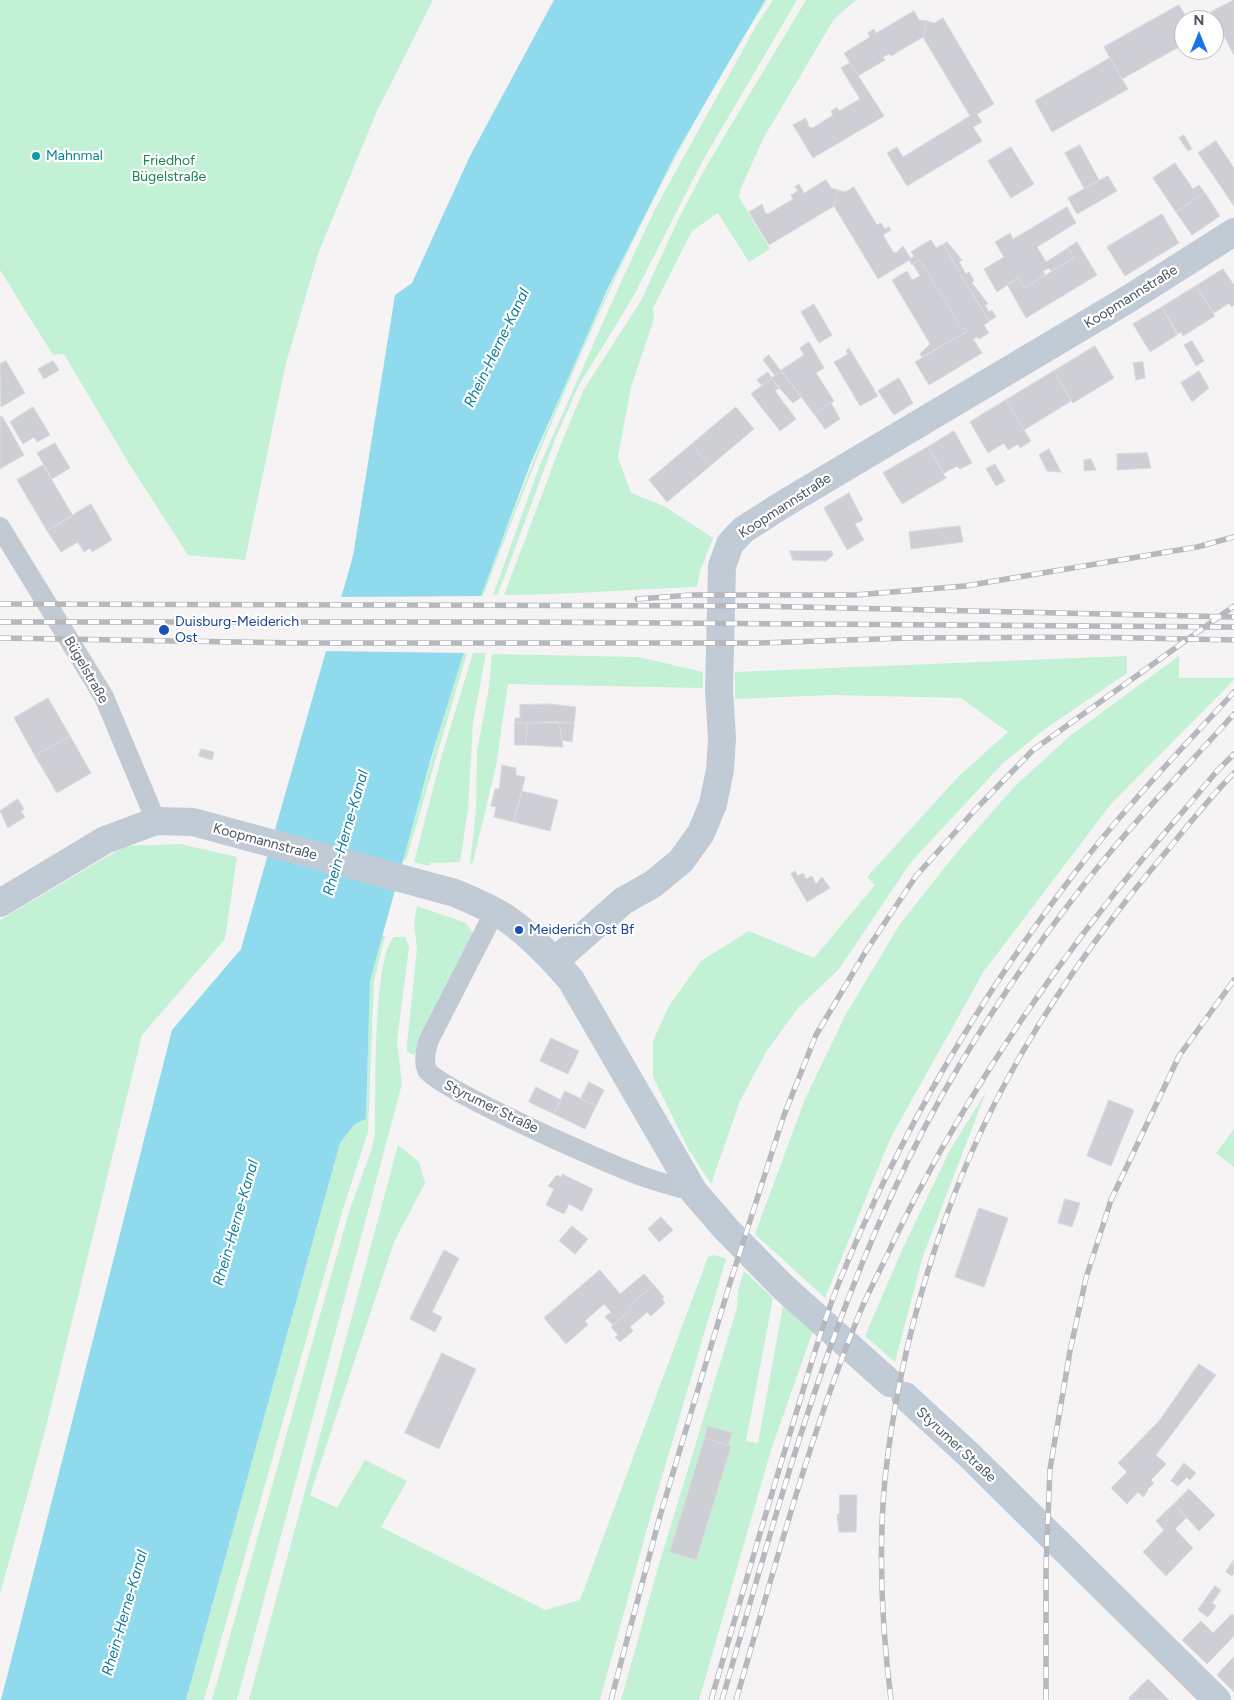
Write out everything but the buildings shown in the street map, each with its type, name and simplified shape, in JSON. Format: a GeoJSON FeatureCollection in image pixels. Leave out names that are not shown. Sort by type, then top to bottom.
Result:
{"type":"FeatureCollection","features":[{"type":"Feature","properties":{"kind":"street","name":"Koopmannstraße"},"geometry":{"type":"LineString","coordinates":[[0,902],[104,840],[156,821],[193,822],[455,893],[511,921],[563,970],[623,901],[653,884],[682,861],[700,833],[713,804],[720,770],[722,738],[719,690],[722,566],[730,544],[743,530],[782,505],[1121,303],[1234,232]]}},
{"type":"Feature","properties":{"kind":"street","name":"Bügelstraße"},"geometry":{"type":"LineString","coordinates":[[0,527],[104,696],[156,821]]}},
{"type":"Feature","properties":{"kind":"street","name":"Styrumer Straße"},"geometry":{"type":"LineString","coordinates":[[494,911],[429,1040],[425,1052],[428,1071],[436,1080],[501,1114],[638,1175],[694,1192]]}},
{"type":"Feature","properties":{"kind":"street","name":"Styrumer Straße"},"geometry":{"type":"LineString","coordinates":[[563,970],[694,1192],[726,1228],[783,1287],[968,1454],[1217,1700]]}},
{"type":"Feature","properties":{"kind":"green space","name":"Friedhof Bügelstraße"},"geometry":{"type":"Polygon","coordinates":[[[0,0],[433,0],[377,111],[319,251],[286,363],[245,560],[188,555],[128,462],[64,354],[53,355],[0,270],[0,0]]]}},
{"type":"Feature","properties":{"kind":"green space"},"geometry":{"type":"Polygon","coordinates":[[[765,0],[767,0],[683,143],[645,216],[576,366],[483,596],[481,596],[541,442],[608,291],[644,217],[682,143],[722,71],[765,0]]]}},
{"type":"Feature","properties":{"kind":"green space"},"geometry":{"type":"Polygon","coordinates":[[[773,0],[797,0],[702,162],[633,297],[579,385],[556,437],[497,595],[493,595],[539,467],[655,209],[756,26],[773,0]]]}},
{"type":"Feature","properties":{"kind":"green space"},"geometry":{"type":"Polygon","coordinates":[[[806,0],[856,0],[834,19],[764,137],[740,190],[739,197],[770,249],[749,262],[718,213],[692,231],[653,308],[654,319],[631,387],[618,457],[631,493],[664,506],[713,538],[700,571],[697,587],[504,595],[584,389],[641,301],[679,218],[707,165],[806,0]]]}},
{"type":"Feature","properties":{"kind":"green space"},"geometry":{"type":"Polygon","coordinates":[[[462,653],[467,653],[406,860],[403,859],[462,653]]]}},
{"type":"Feature","properties":{"kind":"green space"},"geometry":{"type":"Polygon","coordinates":[[[473,653],[486,653],[473,723],[468,809],[460,862],[430,863],[429,866],[414,862],[441,758],[473,653]]]}},
{"type":"Feature","properties":{"kind":"green space"},"geometry":{"type":"Polygon","coordinates":[[[492,654],[638,657],[703,672],[703,688],[508,684],[496,766],[473,862],[470,865],[476,810],[477,751],[489,687],[492,654]]]}},
{"type":"Feature","properties":{"kind":"green space"},"geometry":{"type":"Polygon","coordinates":[[[1127,656],[1127,673],[1045,729],[1003,763],[911,862],[839,969],[798,1008],[766,1052],[740,1101],[711,1184],[689,1150],[653,1077],[653,1041],[669,1006],[701,961],[749,931],[814,958],[875,885],[867,877],[958,777],[1008,732],[961,698],[832,695],[735,699],[735,672],[1127,656]]]}},
{"type":"Feature","properties":{"kind":"green space"},"geometry":{"type":"Polygon","coordinates":[[[1179,656],[1179,678],[1234,678],[1234,680],[1111,804],[984,971],[891,1137],[825,1298],[755,1234],[805,1099],[846,1014],[900,924],[957,852],[1015,786],[1071,735],[1179,656]]]}},
{"type":"Feature","properties":{"kind":"green space"},"geometry":{"type":"Polygon","coordinates":[[[180,844],[237,857],[225,939],[142,1035],[46,1427],[0,1594],[0,920],[125,846],[180,844]]]}},
{"type":"Feature","properties":{"kind":"green space"},"geometry":{"type":"Polygon","coordinates":[[[417,906],[466,923],[473,933],[413,1055],[407,1052],[407,1044],[417,949],[414,924],[417,906]]]}},
{"type":"Feature","properties":{"kind":"green space"},"geometry":{"type":"Polygon","coordinates":[[[382,936],[385,936],[374,981],[368,1132],[343,1209],[204,1700],[186,1700],[340,1143],[355,1124],[366,1119],[370,981],[382,936]]]}},
{"type":"Feature","properties":{"kind":"green space"},"geometry":{"type":"Polygon","coordinates":[[[394,937],[405,937],[409,947],[397,1041],[402,1084],[237,1700],[212,1700],[349,1212],[372,1148],[375,1133],[379,999],[387,950],[394,937]]]}},
{"type":"Feature","properties":{"kind":"green space"},"geometry":{"type":"Polygon","coordinates":[[[986,1092],[923,1256],[895,1362],[865,1336],[902,1250],[950,1150],[986,1092]]]}},
{"type":"Feature","properties":{"kind":"green space"},"geometry":{"type":"Polygon","coordinates":[[[1234,1129],[1234,1167],[1216,1153],[1234,1129]]]}},
{"type":"Feature","properties":{"kind":"green space"},"geometry":{"type":"Polygon","coordinates":[[[398,1145],[419,1162],[425,1183],[394,1242],[310,1495],[337,1508],[365,1460],[407,1481],[381,1527],[545,1610],[580,1600],[708,1257],[715,1255],[726,1259],[651,1514],[600,1700],[249,1700],[398,1145]]]}},
{"type":"Feature","properties":{"kind":"green space"},"geometry":{"type":"Polygon","coordinates":[[[744,1271],[773,1298],[746,1441],[758,1443],[783,1306],[813,1331],[771,1450],[699,1700],[621,1700],[657,1571],[737,1308],[738,1290],[744,1271]]]}},
{"type":"Feature","properties":{"kind":"water","name":"Rhein-Herne-Kanal"},"geometry":{"type":"Polygon","coordinates":[[[554,0],[765,0],[676,153],[607,290],[530,465],[481,596],[432,755],[370,981],[366,1119],[355,1124],[340,1143],[186,1700],[1,1700],[172,1030],[241,949],[353,556],[395,295],[412,283],[470,156],[554,0]]]}},
{"type":"Feature","properties":{"kind":"pier"},"geometry":{"type":"Polygon","coordinates":[[[483,596],[465,653],[323,651],[339,597],[483,596]]]}},
{"type":"Feature","properties":{"kind":"railway"},"geometry":{"type":"LineString","coordinates":[[637,599],[692,595],[855,595],[965,586],[1197,547],[1234,537]]}},
{"type":"Feature","properties":{"kind":"railway"},"geometry":{"type":"LineString","coordinates":[[0,604],[757,606],[1234,617]]}},
{"type":"Feature","properties":{"kind":"railway"},"geometry":{"type":"LineString","coordinates":[[611,1700],[660,1516],[730,1283],[784,1115],[816,1035],[866,951],[916,876],[975,810],[1033,750],[1234,606]]}},
{"type":"Feature","properties":{"kind":"railway"},"geometry":{"type":"LineString","coordinates":[[0,622],[521,622],[1234,627]]}},
{"type":"Feature","properties":{"kind":"railway"},"geometry":{"type":"LineString","coordinates":[[0,638],[296,643],[760,643],[907,638],[1091,637],[1234,640]]}},
{"type":"Feature","properties":{"kind":"railway"},"geometry":{"type":"LineString","coordinates":[[711,1700],[827,1314],[863,1225],[916,1119],[945,1067],[1008,966],[1077,870],[1134,801],[1234,692]]}},
{"type":"Feature","properties":{"kind":"railway"},"geometry":{"type":"LineString","coordinates":[[722,1700],[769,1537],[821,1375],[850,1295],[882,1217],[918,1140],[975,1039],[1045,936],[1118,843],[1234,714]]}},
{"type":"Feature","properties":{"kind":"railway"},"geometry":{"type":"LineString","coordinates":[[736,1700],[794,1501],[826,1402],[863,1305],[918,1192],[943,1146],[996,1058],[1055,972],[1130,874],[1217,771],[1234,754]]}},
{"type":"Feature","properties":{"kind":"railway"},"geometry":{"type":"LineString","coordinates":[[891,1700],[885,1645],[881,1562],[885,1479],[901,1377],[927,1273],[944,1222],[963,1172],[985,1124],[1008,1078],[1041,1020],[1078,965],[1139,885],[1205,804],[1234,773]]}},
{"type":"Feature","properties":{"kind":"railway"},"geometry":{"type":"LineString","coordinates":[[1046,1700],[1046,1567],[1050,1469],[1070,1351],[1086,1278],[1111,1200],[1179,1056],[1234,980]]}},
{"type":"Feature","properties":{"kind":"place","name":"Mahnmal"},"geometry":{"type":"Point","coordinates":[36,156]}},
{"type":"Feature","properties":{"kind":"place","name":"Duisburg-Meiderich Ost"},"geometry":{"type":"Point","coordinates":[164,630]}},
{"type":"Feature","properties":{"kind":"place","name":"Meiderich Ost Bf"},"geometry":{"type":"Point","coordinates":[519,930]}}]}
